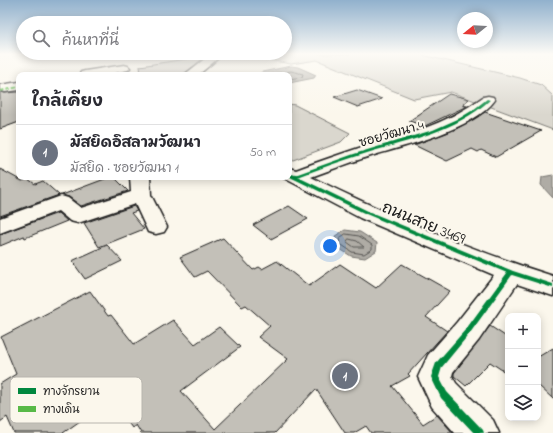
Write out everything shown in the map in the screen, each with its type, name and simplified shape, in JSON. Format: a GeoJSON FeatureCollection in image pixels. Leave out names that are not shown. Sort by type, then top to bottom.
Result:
{"type":"FeatureCollection","features":[{"type":"Feature","properties":{"kind":"street"},"geometry":{"type":"LineString","coordinates":[[5,88],[16,86]]}},
{"type":"Feature","properties":{"kind":"street","name":"ซอยวัฒนา 4"},"geometry":{"type":"LineString","coordinates":[[292,175],[442,129],[472,114],[488,100]]}},
{"type":"Feature","properties":{"kind":"street","name":"ถนนสาย 3469"},"geometry":{"type":"LineString","coordinates":[[292,175],[368,213],[511,272],[553,286]]}},
{"type":"Feature","properties":{"kind":"street"},"geometry":{"type":"LineString","coordinates":[[0,226],[61,202],[78,216],[141,186],[156,227]]}},
{"type":"Feature","properties":{"kind":"street"},"geometry":{"type":"LineString","coordinates":[[480,433],[444,395],[435,377],[439,364],[468,331],[511,272]]}},
{"type":"Feature","properties":{"kind":"shaded area"},"geometry":{"type":"Polygon","coordinates":[[[352,74],[504,74],[520,78],[541,85],[553,96],[553,130],[451,92],[414,99],[352,74]]]}},
{"type":"Feature","properties":{"kind":"shaded area"},"geometry":{"type":"Polygon","coordinates":[[[292,104],[350,133],[341,142],[293,160],[292,104]]]}},
{"type":"Feature","properties":{"kind":"water"},"geometry":{"type":"Polygon","coordinates":[[[292,74],[314,74],[316,75],[314,78],[292,82],[292,74]]]}},
{"type":"Feature","properties":{"kind":"water"},"geometry":{"type":"Polygon","coordinates":[[[553,175],[553,198],[541,185],[542,177],[553,175]]]}},
{"type":"Feature","properties":{"kind":"water"},"geometry":{"type":"Polygon","coordinates":[[[345,230],[360,232],[377,243],[376,251],[365,258],[351,256],[335,246],[335,236],[345,230]]]}},
{"type":"Feature","properties":{"kind":"building"},"geometry":{"type":"Polygon","coordinates":[[[357,90],[382,99],[358,107],[334,97],[357,90]]]}},
{"type":"Feature","properties":{"kind":"building"},"geometry":{"type":"Polygon","coordinates":[[[0,92],[16,92],[16,123],[0,129],[0,92]]]}},
{"type":"Feature","properties":{"kind":"building"},"geometry":{"type":"Polygon","coordinates":[[[449,94],[469,99],[462,105],[467,106],[425,126],[409,121],[449,94]]]}},
{"type":"Feature","properties":{"kind":"building"},"geometry":{"type":"Polygon","coordinates":[[[485,112],[541,131],[496,157],[481,150],[478,152],[472,149],[447,161],[414,145],[456,129],[485,112]]]}},
{"type":"Feature","properties":{"kind":"building"},"geometry":{"type":"Polygon","coordinates":[[[0,169],[16,178],[16,180],[29,180],[35,184],[43,181],[59,195],[0,216],[0,169]]]}},
{"type":"Feature","properties":{"kind":"building"},"geometry":{"type":"Polygon","coordinates":[[[102,180],[117,180],[128,191],[81,206],[69,197],[62,195],[102,180]]]}},
{"type":"Feature","properties":{"kind":"building"},"geometry":{"type":"Polygon","coordinates":[[[134,206],[137,211],[131,213],[144,229],[99,247],[84,223],[134,206]]]}},
{"type":"Feature","properties":{"kind":"building"},"geometry":{"type":"Polygon","coordinates":[[[289,206],[308,219],[271,239],[253,225],[289,206]]]}},
{"type":"Feature","properties":{"kind":"building"},"geometry":{"type":"Polygon","coordinates":[[[58,213],[67,221],[25,238],[24,236],[0,246],[0,234],[58,213]]]}},
{"type":"Feature","properties":{"kind":"building"},"geometry":{"type":"Polygon","coordinates":[[[223,238],[253,270],[259,267],[262,269],[277,261],[309,286],[340,264],[376,288],[402,264],[450,291],[426,317],[447,331],[408,374],[410,376],[392,386],[423,424],[437,415],[453,433],[371,433],[366,426],[354,433],[345,433],[316,389],[275,433],[141,433],[136,425],[132,428],[128,423],[142,423],[142,377],[11,377],[16,374],[1,337],[90,291],[108,316],[111,315],[134,344],[173,320],[195,344],[219,327],[240,347],[181,391],[215,429],[288,359],[258,337],[270,326],[246,305],[242,307],[207,271],[195,277],[180,257],[223,238]]]}},
{"type":"Feature","properties":{"kind":"building"},"geometry":{"type":"Polygon","coordinates":[[[107,245],[122,261],[85,279],[72,261],[107,245]]]}},
{"type":"Feature","properties":{"kind":"building"},"geometry":{"type":"Polygon","coordinates":[[[490,326],[505,336],[505,372],[490,362],[466,386],[454,376],[454,373],[490,326]]]}},
{"type":"Feature","properties":{"kind":"building"},"geometry":{"type":"Polygon","coordinates":[[[553,348],[553,399],[541,388],[541,355],[553,348]]]}},
{"type":"Feature","properties":{"kind":"building"},"geometry":{"type":"Polygon","coordinates":[[[10,378],[10,423],[77,423],[63,433],[14,433],[7,417],[0,422],[0,384],[10,378]]]}},
{"type":"Feature","properties":{"kind":"marked path"},"geometry":{"type":"LineString","coordinates":[[0,91],[16,88]]}},
{"type":"Feature","properties":{"kind":"cycle path"},"geometry":{"type":"LineString","coordinates":[[294,177],[355,155],[435,131],[461,119],[488,100]]}},
{"type":"Feature","properties":{"kind":"cycle path"},"geometry":{"type":"LineString","coordinates":[[292,175],[368,213],[511,272],[553,286]]}},
{"type":"Feature","properties":{"kind":"cycle path"},"geometry":{"type":"LineString","coordinates":[[480,433],[444,395],[435,377],[439,365],[468,331],[511,272]]}},
{"type":"Feature","properties":{"kind":"place","name":"มัสยิดอิสลามวัฒนา"},"geometry":{"type":"Point","coordinates":[345,376]}}]}
